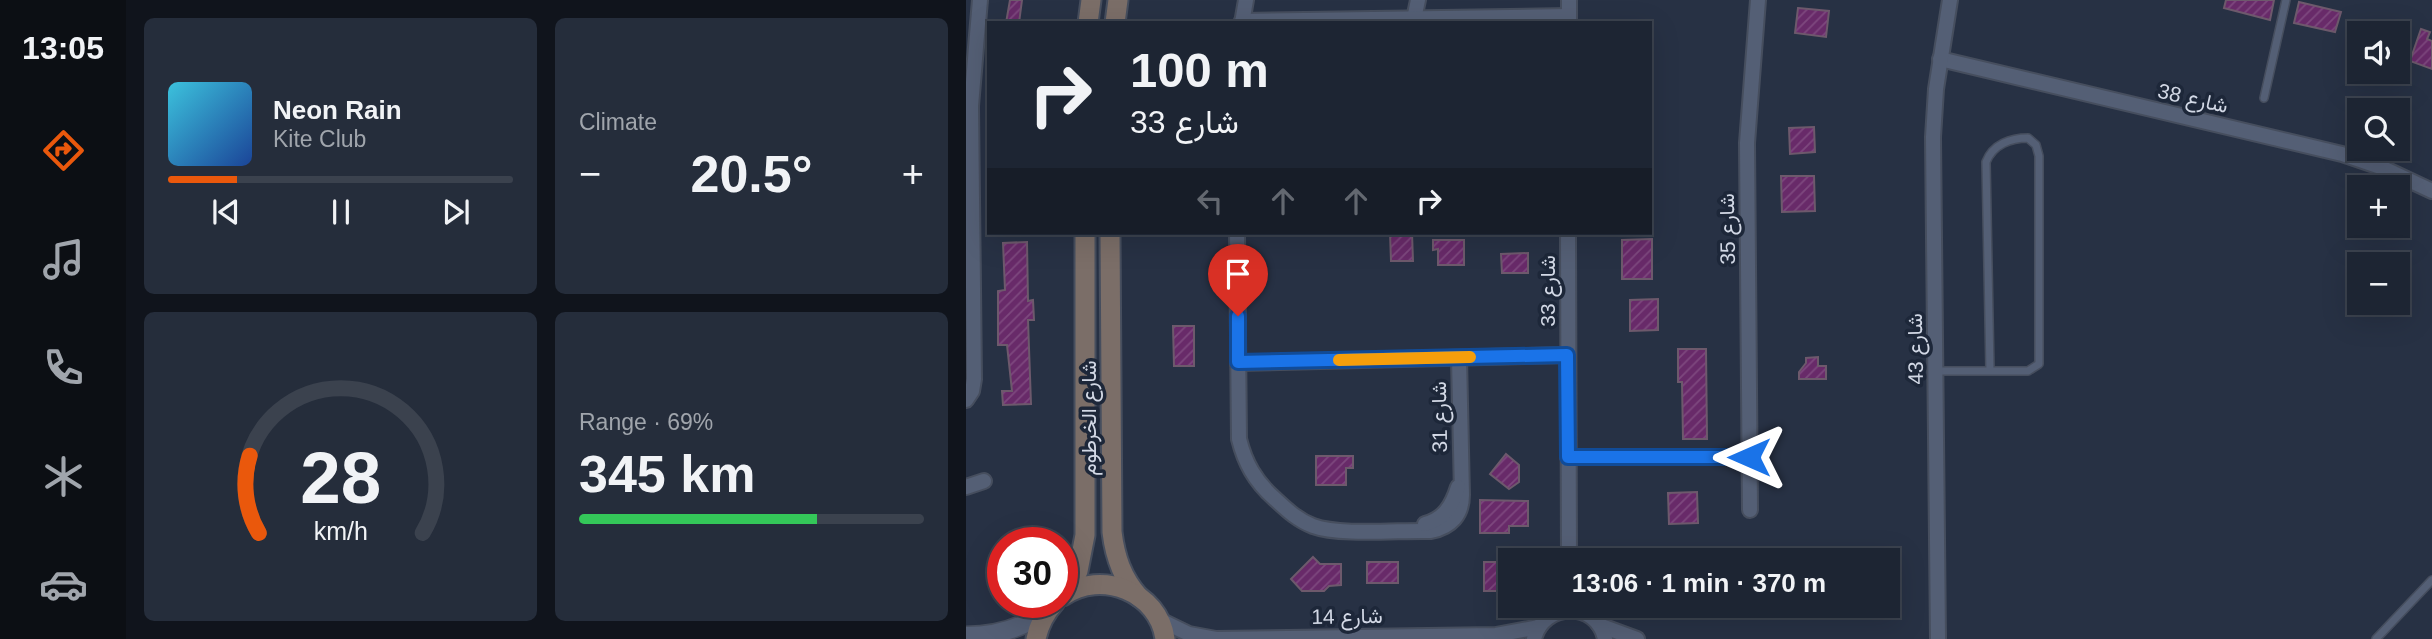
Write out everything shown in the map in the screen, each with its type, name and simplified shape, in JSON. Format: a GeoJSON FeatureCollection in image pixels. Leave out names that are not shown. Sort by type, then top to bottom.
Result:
{"type":"FeatureCollection","features":[{"type":"Feature","properties":{"kind":"main road"},"geometry":{"type":"LineString","coordinates":[[1088,21],[1091,0]]}},
{"type":"Feature","properties":{"kind":"main road"},"geometry":{"type":"LineString","coordinates":[[1115,21],[1118,0]]}},
{"type":"Feature","properties":{"kind":"main road","name":"شارع الخرطوم"},"geometry":{"type":"LineString","coordinates":[[1078,570],[1085,535],[1085,235]]}},
{"type":"Feature","properties":{"kind":"main road","name":"شارع الخرطوم"},"geometry":{"type":"LineString","coordinates":[[1110,235],[1112,532],[1121,571],[1158,619]]}},
{"type":"Feature","properties":{"kind":"main road"},"geometry":{"type":"LineString","coordinates":[[1078,589],[1104,584],[1126,589],[1139,597]]}},
{"type":"Feature","properties":{"kind":"main road","name":"شارع الخرطوم"},"geometry":{"type":"LineString","coordinates":[[1036,639],[1039,626],[1045,618]]}},
{"type":"Feature","properties":{"kind":"main road"},"geometry":{"type":"LineString","coordinates":[[1158,619],[1164,639]]}},
{"type":"Feature","properties":{"kind":"street"},"geometry":{"type":"LineString","coordinates":[[966,400],[972,391],[974,379],[968,106],[980,0]]}},
{"type":"Feature","properties":{"kind":"street"},"geometry":{"type":"LineString","coordinates":[[1242,21],[1246,0]]}},
{"type":"Feature","properties":{"kind":"street"},"geometry":{"type":"LineString","coordinates":[[1414,19],[1418,0]]}},
{"type":"Feature","properties":{"kind":"street"},"geometry":{"type":"LineString","coordinates":[[1299,21],[1569,20],[1569,0]]}},
{"type":"Feature","properties":{"kind":"street","name":"شارع 35"},"geometry":{"type":"LineString","coordinates":[[1750,510],[1747,143],[1758,0]]}},
{"type":"Feature","properties":{"kind":"street","name":"شارع 43"},"geometry":{"type":"LineString","coordinates":[[1938,639],[1933,137],[1940,59],[1950,0]]}},
{"type":"Feature","properties":{"kind":"street","name":"شارع 38"},"geometry":{"type":"LineString","coordinates":[[1940,59],[2342,155],[2384,169],[2432,191]]}},
{"type":"Feature","properties":{"kind":"street","name":"شارع 31"},"geometry":{"type":"LineString","coordinates":[[1237,235],[1239,439],[1249,467],[1261,486],[1289,512],[1314,526],[1332,530],[1403,530],[1440,518],[1452,502],[1461,475],[1459,358]]}},
{"type":"Feature","properties":{"kind":"street","name":"شارع 33"},"geometry":{"type":"LineString","coordinates":[[1568,235],[1570,548]]}},
{"type":"Feature","properties":{"kind":"street"},"geometry":{"type":"LineString","coordinates":[[1238,362],[1567,355]]}},
{"type":"Feature","properties":{"kind":"street"},"geometry":{"type":"LineString","coordinates":[[1568,457],[1749,457]]}},
{"type":"Feature","properties":{"kind":"street"},"geometry":{"type":"LineString","coordinates":[[966,487],[984,481]]}},
{"type":"Feature","properties":{"kind":"street","name":"شارع 14"},"geometry":{"type":"LineString","coordinates":[[1158,619],[1189,634],[1216,639],[1496,635],[1543,622],[1566,610],[1576,610],[1597,622]]}},
{"type":"Feature","properties":{"kind":"street"},"geometry":{"type":"LineString","coordinates":[[966,636],[1004,632],[1033,618]]}},
{"type":"Feature","properties":{"kind":"street"},"geometry":{"type":"LineString","coordinates":[[1594,618],[1605,639]]}},
{"type":"Feature","properties":{"kind":"street"},"geometry":{"type":"LineString","coordinates":[[1597,622],[1637,639]]}},
{"type":"Feature","properties":{"kind":"lane"},"geometry":{"type":"LineString","coordinates":[[2264,98],[2286,0]]}},
{"type":"Feature","properties":{"kind":"lane"},"geometry":{"type":"LineString","coordinates":[[1937,371],[1990,371],[2031,370],[2037,367],[2041,360],[2039,156],[2038,150],[2028,138],[2014,138],[1991,152],[1986,168],[1990,371]]}},
{"type":"Feature","properties":{"kind":"lane"},"geometry":{"type":"LineString","coordinates":[[2376,639],[2432,580]]}},
{"type":"Feature","properties":{"kind":"building"},"geometry":{"type":"Polygon","coordinates":[[[1010,0],[1022,0],[1019,21],[1006,21],[1010,0]]]}},
{"type":"Feature","properties":{"kind":"building"},"geometry":{"type":"Polygon","coordinates":[[[2226,0],[2274,0],[2270,20],[2224,8],[2226,0]]]}},
{"type":"Feature","properties":{"kind":"building"},"geometry":{"type":"Polygon","coordinates":[[[2299,2],[2341,12],[2335,32],[2294,23],[2299,2]]]}},
{"type":"Feature","properties":{"kind":"building"},"geometry":{"type":"Polygon","coordinates":[[[1798,8],[1829,11],[1826,37],[1795,33],[1798,8]]]}},
{"type":"Feature","properties":{"kind":"building"},"geometry":{"type":"Polygon","coordinates":[[[2421,29],[2430,32],[2427,39],[2432,41],[2432,69],[2410,61],[2421,29]]]}},
{"type":"Feature","properties":{"kind":"building"},"geometry":{"type":"Polygon","coordinates":[[[1814,127],[1815,152],[1790,154],[1789,128],[1814,127]]]}},
{"type":"Feature","properties":{"kind":"building"},"geometry":{"type":"Polygon","coordinates":[[[1781,176],[1814,176],[1815,211],[1782,212],[1781,176]]]}},
{"type":"Feature","properties":{"kind":"building"},"geometry":{"type":"Polygon","coordinates":[[[1390,235],[1412,235],[1413,261],[1391,261],[1390,235]]]}},
{"type":"Feature","properties":{"kind":"building"},"geometry":{"type":"Polygon","coordinates":[[[1652,239],[1652,279],[1622,279],[1622,240],[1652,239]]]}},
{"type":"Feature","properties":{"kind":"building"},"geometry":{"type":"Polygon","coordinates":[[[1433,240],[1464,240],[1464,265],[1438,265],[1438,249],[1433,250],[1433,240]]]}},
{"type":"Feature","properties":{"kind":"building"},"geometry":{"type":"Polygon","coordinates":[[[1027,242],[1028,301],[1033,300],[1034,320],[1028,320],[1031,404],[1003,405],[1002,391],[1012,391],[1007,345],[998,345],[998,291],[1005,290],[1003,243],[1027,242]]]}},
{"type":"Feature","properties":{"kind":"building"},"geometry":{"type":"Polygon","coordinates":[[[1528,253],[1528,273],[1502,273],[1501,254],[1528,253]]]}},
{"type":"Feature","properties":{"kind":"building"},"geometry":{"type":"Polygon","coordinates":[[[1658,299],[1658,330],[1630,331],[1630,300],[1658,299]]]}},
{"type":"Feature","properties":{"kind":"building"},"geometry":{"type":"Polygon","coordinates":[[[1173,326],[1194,326],[1194,366],[1174,366],[1173,326]]]}},
{"type":"Feature","properties":{"kind":"building"},"geometry":{"type":"Polygon","coordinates":[[[1678,349],[1706,349],[1707,439],[1683,439],[1682,382],[1678,382],[1678,349]]]}},
{"type":"Feature","properties":{"kind":"building"},"geometry":{"type":"Polygon","coordinates":[[[1818,357],[1818,366],[1826,366],[1826,379],[1799,379],[1799,372],[1806,363],[1806,358],[1818,357]]]}},
{"type":"Feature","properties":{"kind":"building"},"geometry":{"type":"Polygon","coordinates":[[[1506,454],[1519,465],[1519,482],[1509,489],[1490,474],[1506,454]]]}},
{"type":"Feature","properties":{"kind":"building"},"geometry":{"type":"Polygon","coordinates":[[[1316,456],[1353,456],[1353,468],[1346,468],[1346,485],[1316,485],[1316,456]]]}},
{"type":"Feature","properties":{"kind":"building"},"geometry":{"type":"Polygon","coordinates":[[[1697,492],[1698,523],[1669,524],[1668,493],[1697,492]]]}},
{"type":"Feature","properties":{"kind":"building"},"geometry":{"type":"Polygon","coordinates":[[[1480,500],[1528,501],[1528,526],[1509,526],[1509,533],[1480,533],[1480,500]]]}},
{"type":"Feature","properties":{"kind":"building"},"geometry":{"type":"Polygon","coordinates":[[[1313,557],[1320,564],[1341,564],[1341,585],[1329,586],[1324,591],[1302,591],[1291,579],[1313,557]]]}},
{"type":"Feature","properties":{"kind":"building"},"geometry":{"type":"Polygon","coordinates":[[[1367,562],[1398,562],[1398,583],[1367,583],[1367,562]]]}},
{"type":"Feature","properties":{"kind":"building"},"geometry":{"type":"Polygon","coordinates":[[[1484,562],[1498,562],[1498,591],[1484,591],[1484,562]]]}},
{"type":"Feature","properties":{"kind":"slow traffic"},"geometry":{"type":"LineString","coordinates":[[1339,360],[1470,357]]}},
{"type":"Feature","properties":{"kind":"route"},"geometry":{"type":"LineString","coordinates":[[1238,316],[1238,362],[1567,355],[1568,457],[1749,457]]}}]}
